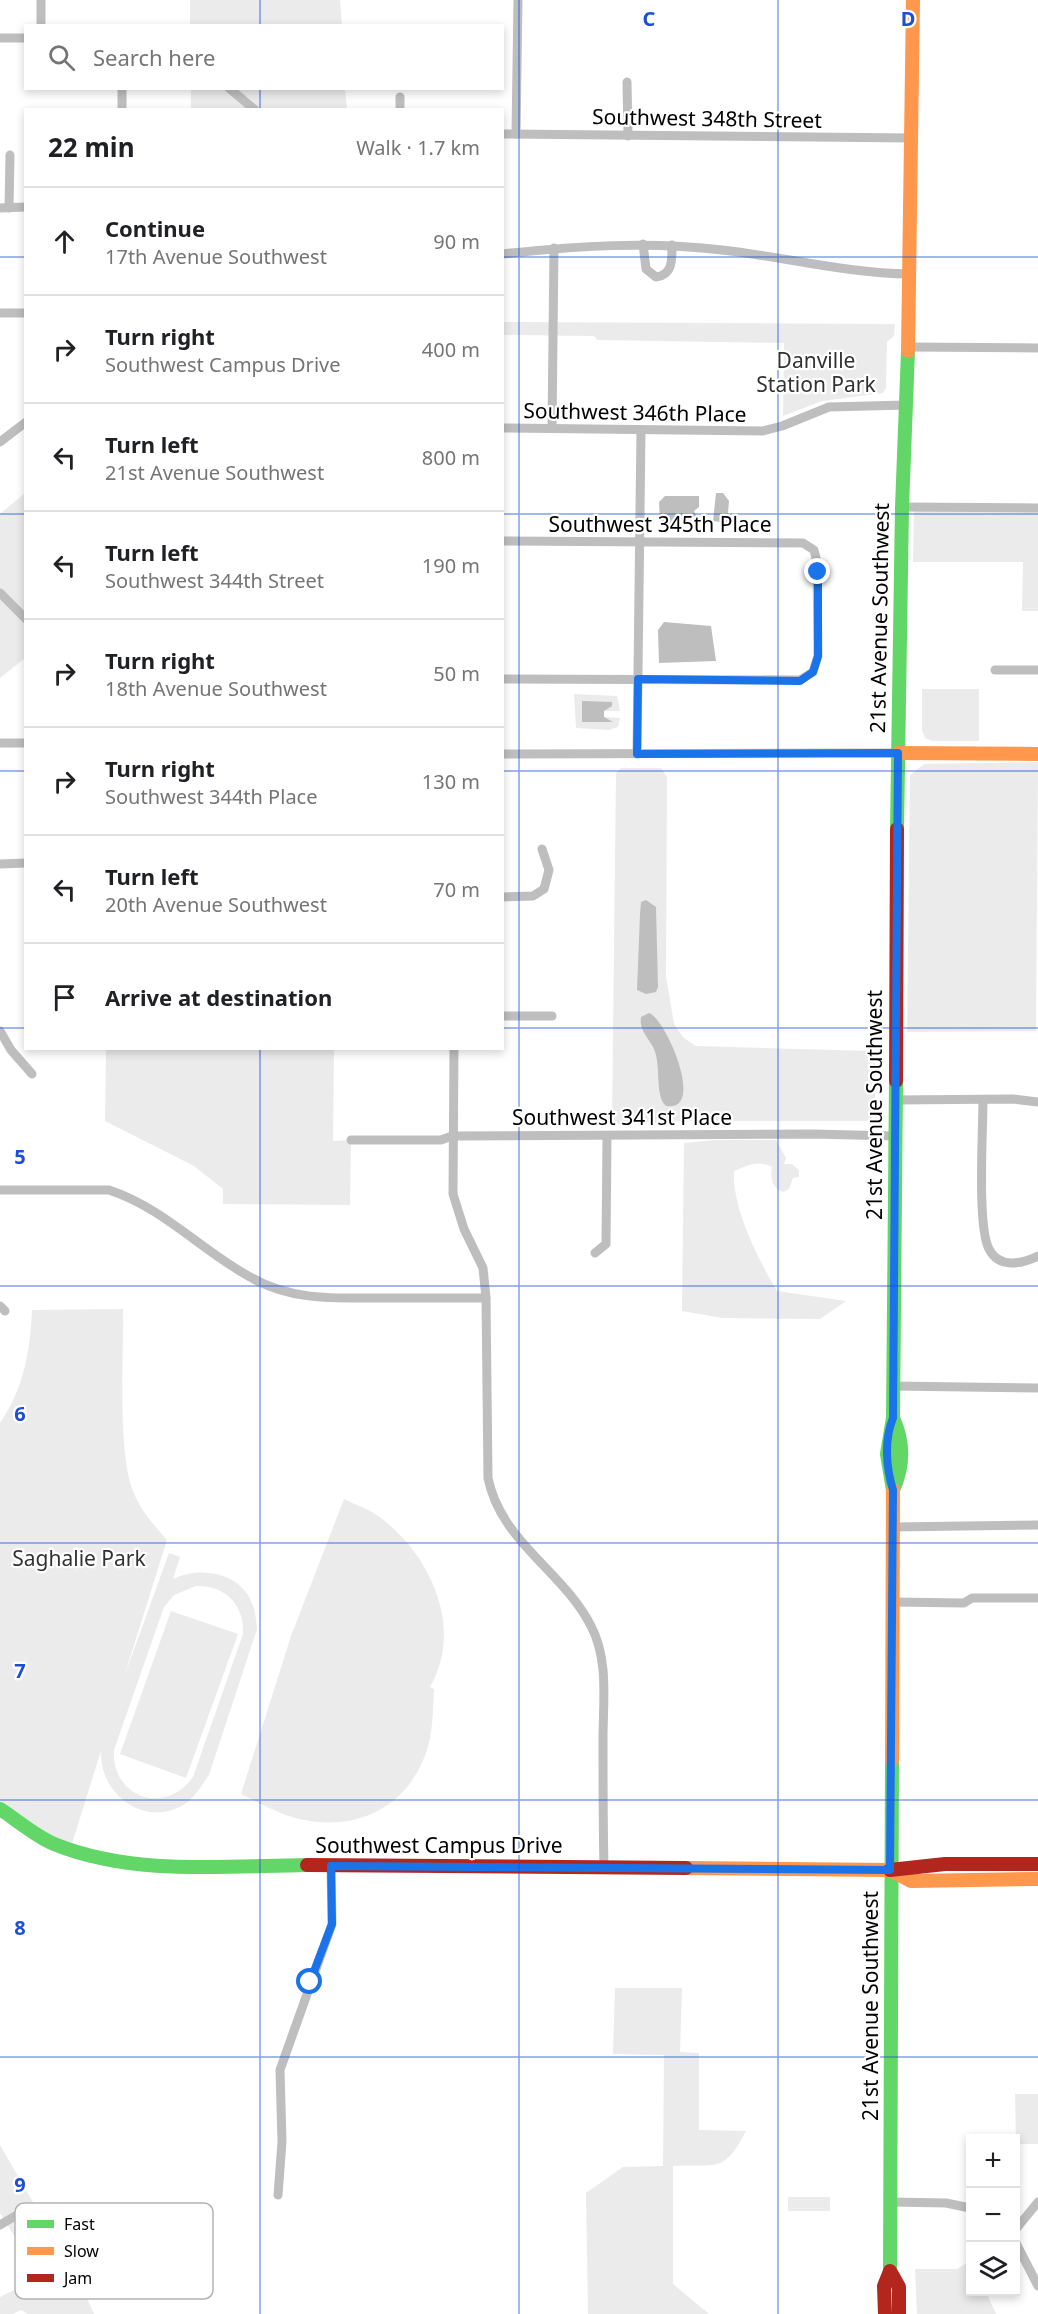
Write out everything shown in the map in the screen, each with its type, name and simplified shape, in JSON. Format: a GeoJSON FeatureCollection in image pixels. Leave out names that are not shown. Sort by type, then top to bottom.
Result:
{"type":"FeatureCollection","features":[{"type":"Feature","properties":{"kind":"main road","name":"21st Avenue Southwest"},"geometry":{"type":"LineString","coordinates":[[885,2314],[884,2286],[890,2271],[891,2202],[890,1870],[893,1490],[888,1472],[888,1430],[893,1418],[898,753],[902,507],[907,405],[913,0]]}},
{"type":"Feature","properties":{"kind":"main road"},"geometry":{"type":"LineString","coordinates":[[898,753],[1038,754]]}},
{"type":"Feature","properties":{"kind":"main road","name":"Southwest Campus Drive"},"geometry":{"type":"LineString","coordinates":[[0,1809],[52,1843],[121,1862],[154,1866],[890,1870]]}},
{"type":"Feature","properties":{"kind":"main road"},"geometry":{"type":"LineString","coordinates":[[890,1870],[910,1865],[1004,1867],[1038,1864]]}},
{"type":"Feature","properties":{"kind":"main road"},"geometry":{"type":"LineString","coordinates":[[890,1870],[911,1881],[1038,1879]]}},
{"type":"Feature","properties":{"kind":"main road","name":"21st Avenue Southwest"},"geometry":{"type":"LineString","coordinates":[[890,2271],[898,2287],[899,2314]]}},
{"type":"Feature","properties":{"kind":"street"},"geometry":{"type":"LineString","coordinates":[[40,24],[41,0]]}},
{"type":"Feature","properties":{"kind":"street"},"geometry":{"type":"LineString","coordinates":[[516,135],[518,0]]}},
{"type":"Feature","properties":{"kind":"street"},"geometry":{"type":"LineString","coordinates":[[0,38],[24,38]]}},
{"type":"Feature","properties":{"kind":"street"},"geometry":{"type":"LineString","coordinates":[[627,82],[628,136]]}},
{"type":"Feature","properties":{"kind":"street"},"geometry":{"type":"LineString","coordinates":[[122,90],[122,108]]}},
{"type":"Feature","properties":{"kind":"street"},"geometry":{"type":"LineString","coordinates":[[231,90],[253,108]]}},
{"type":"Feature","properties":{"kind":"street"},"geometry":{"type":"LineString","coordinates":[[400,97],[400,108]]}},
{"type":"Feature","properties":{"kind":"street","name":"Southwest 348th Street"},"geometry":{"type":"LineString","coordinates":[[504,134],[912,138]]}},
{"type":"Feature","properties":{"kind":"street"},"geometry":{"type":"LineString","coordinates":[[10,155],[5,208],[24,207]]}},
{"type":"Feature","properties":{"kind":"street"},"geometry":{"type":"LineString","coordinates":[[643,244],[646,269],[656,277],[669,270],[672,245]]}},
{"type":"Feature","properties":{"kind":"street"},"geometry":{"type":"LineString","coordinates":[[504,254],[554,248],[672,245],[799,260],[873,274],[909,274]]}},
{"type":"Feature","properties":{"kind":"street"},"geometry":{"type":"LineString","coordinates":[[552,428],[554,248]]}},
{"type":"Feature","properties":{"kind":"street"},"geometry":{"type":"LineString","coordinates":[[0,313],[24,313]]}},
{"type":"Feature","properties":{"kind":"street"},"geometry":{"type":"LineString","coordinates":[[908,347],[1038,348]]}},
{"type":"Feature","properties":{"kind":"street","name":"Southwest 346th Place"},"geometry":{"type":"LineString","coordinates":[[504,428],[763,431],[829,407],[907,405]]}},
{"type":"Feature","properties":{"kind":"street"},"geometry":{"type":"LineString","coordinates":[[0,442],[24,424]]}},
{"type":"Feature","properties":{"kind":"street"},"geometry":{"type":"LineString","coordinates":[[637,754],[640,430]]}},
{"type":"Feature","properties":{"kind":"street"},"geometry":{"type":"LineString","coordinates":[[902,507],[1038,508]]}},
{"type":"Feature","properties":{"kind":"street","name":"Southwest 345th Place"},"geometry":{"type":"LineString","coordinates":[[504,541],[804,543],[814,550],[818,568],[818,656],[813,672],[800,681],[638,679]]}},
{"type":"Feature","properties":{"kind":"street"},"geometry":{"type":"LineString","coordinates":[[0,593],[24,617]]}},
{"type":"Feature","properties":{"kind":"street"},"geometry":{"type":"LineString","coordinates":[[995,670],[1038,670]]}},
{"type":"Feature","properties":{"kind":"street"},"geometry":{"type":"LineString","coordinates":[[504,679],[638,679]]}},
{"type":"Feature","properties":{"kind":"street"},"geometry":{"type":"LineString","coordinates":[[0,744],[24,743]]}},
{"type":"Feature","properties":{"kind":"street"},"geometry":{"type":"LineString","coordinates":[[504,754],[898,753]]}},
{"type":"Feature","properties":{"kind":"street"},"geometry":{"type":"LineString","coordinates":[[504,897],[533,896],[544,889],[549,870],[542,849]]}},
{"type":"Feature","properties":{"kind":"street"},"geometry":{"type":"LineString","coordinates":[[0,864],[24,863]]}},
{"type":"Feature","properties":{"kind":"street"},"geometry":{"type":"LineString","coordinates":[[504,1016],[552,1016]]}},
{"type":"Feature","properties":{"kind":"street"},"geometry":{"type":"LineString","coordinates":[[0,1031],[10,1050],[32,1074]]}},
{"type":"Feature","properties":{"kind":"street"},"geometry":{"type":"LineString","coordinates":[[454,1050],[452,1136],[454,1203],[481,1263],[486,1298],[487,1444],[491,1494],[503,1520],[515,1536],[585,1615],[600,1648],[603,1692],[604,1868]]}},
{"type":"Feature","properties":{"kind":"street"},"geometry":{"type":"LineString","coordinates":[[895,1100],[1038,1102]]}},
{"type":"Feature","properties":{"kind":"street"},"geometry":{"type":"LineString","coordinates":[[983,1100],[983,1209],[988,1248],[999,1260],[1010,1263],[1023,1262],[1038,1256]]}},
{"type":"Feature","properties":{"kind":"street","name":"Southwest 341st Place"},"geometry":{"type":"LineString","coordinates":[[351,1140],[441,1140],[452,1136],[813,1134],[895,1136]]}},
{"type":"Feature","properties":{"kind":"street"},"geometry":{"type":"LineString","coordinates":[[595,1253],[606,1244],[607,1136]]}},
{"type":"Feature","properties":{"kind":"street"},"geometry":{"type":"LineString","coordinates":[[0,1190],[109,1190],[122,1194],[150,1208],[252,1278],[294,1294],[329,1298],[486,1298]]}},
{"type":"Feature","properties":{"kind":"street"},"geometry":{"type":"LineString","coordinates":[[893,1386],[1038,1388]]}},
{"type":"Feature","properties":{"kind":"street"},"geometry":{"type":"LineString","coordinates":[[893,1527],[1038,1525]]}},
{"type":"Feature","properties":{"kind":"street"},"geometry":{"type":"LineString","coordinates":[[893,1602],[964,1603],[972,1598],[1038,1598]]}},
{"type":"Feature","properties":{"kind":"street"},"geometry":{"type":"LineString","coordinates":[[278,2195],[282,2153],[280,2070],[332,1924],[331,1866]]}},
{"type":"Feature","properties":{"kind":"street"},"geometry":{"type":"LineString","coordinates":[[891,2202],[946,2203],[966,2207]]}},
{"type":"Feature","properties":{"kind":"street"},"geometry":{"type":"LineString","coordinates":[[1020,2224],[1038,2202]]}},
{"type":"Feature","properties":{"kind":"street"},"geometry":{"type":"LineString","coordinates":[[0,2225],[15,2216]]}},
{"type":"Feature","properties":{"kind":"street"},"geometry":{"type":"LineString","coordinates":[[1020,2249],[1035,2271],[1038,2286]]}},
{"type":"Feature","properties":{"kind":"green space"},"geometry":{"type":"Polygon","coordinates":[[[190,0],[340,0],[342,24],[190,24],[190,0]]]}},
{"type":"Feature","properties":{"kind":"green space"},"geometry":{"type":"Polygon","coordinates":[[[191,90],[345,90],[347,108],[191,108],[191,90]]]}},
{"type":"Feature","properties":{"kind":"green space","name":"Danville Station Park"},"geometry":{"type":"Polygon","coordinates":[[[504,322],[895,324],[894,336],[887,342],[886,388],[883,393],[822,401],[783,416],[784,343],[597,340],[594,336],[504,335],[504,322]]]}},
{"type":"Feature","properties":{"kind":"green space"},"geometry":{"type":"Polygon","coordinates":[[[24,494],[24,659],[0,678],[0,514],[24,494]]]}},
{"type":"Feature","properties":{"kind":"green space"},"geometry":{"type":"Polygon","coordinates":[[[914,507],[1038,508],[1038,611],[1022,611],[1023,562],[913,562],[914,507]]]}},
{"type":"Feature","properties":{"kind":"green space"},"geometry":{"type":"Polygon","coordinates":[[[922,689],[979,689],[979,741],[932,741],[925,738],[922,730],[922,689]]]}},
{"type":"Feature","properties":{"kind":"green space"},"geometry":{"type":"Polygon","coordinates":[[[574,694],[617,696],[620,711],[604,711],[604,717],[620,718],[618,727],[609,730],[576,728],[574,694]]]}},
{"type":"Feature","properties":{"kind":"green space"},"geometry":{"type":"Polygon","coordinates":[[[1038,762],[1036,1031],[907,1032],[910,775],[924,764],[1038,762]]]}},
{"type":"Feature","properties":{"kind":"green space"},"geometry":{"type":"Polygon","coordinates":[[[621,768],[661,768],[667,777],[666,976],[674,1024],[684,1038],[696,1046],[875,1052],[875,1113],[871,1121],[664,1121],[657,1123],[639,1121],[643,1124],[612,1124],[616,773],[621,768]]]}},
{"type":"Feature","properties":{"kind":"green space"},"geometry":{"type":"Polygon","coordinates":[[[106,1050],[334,1050],[333,1141],[351,1140],[350,1205],[223,1204],[223,1189],[194,1166],[105,1121],[106,1050]]]}},
{"type":"Feature","properties":{"kind":"green space"},"geometry":{"type":"Polygon","coordinates":[[[715,1140],[776,1140],[786,1158],[784,1164],[792,1164],[799,1170],[799,1177],[793,1178],[789,1189],[783,1192],[776,1188],[773,1182],[772,1167],[756,1164],[734,1171],[737,1201],[748,1233],[777,1291],[846,1301],[820,1319],[723,1318],[682,1311],[684,1143],[715,1140]]]}},
{"type":"Feature","properties":{"kind":"green space","name":"Saghalie Park"},"geometry":{"type":"Polygon","coordinates":[[[123,1309],[122,1402],[128,1473],[139,1505],[167,1540],[124,1677],[169,1553],[180,1557],[173,1579],[184,1575],[208,1573],[231,1579],[240,1586],[248,1595],[253,1606],[257,1629],[209,1775],[195,1794],[185,1804],[170,1811],[140,1810],[127,1803],[108,1781],[102,1767],[101,1751],[70,1850],[0,1809],[0,1423],[15,1396],[24,1369],[30,1340],[32,1310],[123,1309]],[[196,1586],[174,1595],[164,1607],[114,1750],[115,1767],[121,1780],[131,1790],[142,1796],[155,1798],[169,1796],[182,1789],[193,1777],[243,1634],[241,1614],[237,1606],[224,1593],[196,1586]]]}},
{"type":"Feature","properties":{"kind":"green space"},"geometry":{"type":"Polygon","coordinates":[[[344,1499],[381,1518],[415,1552],[437,1595],[443,1618],[444,1641],[440,1664],[430,1687],[434,1689],[430,1738],[416,1774],[403,1792],[387,1805],[369,1815],[349,1821],[328,1822],[305,1820],[283,1814],[241,1794],[291,1636],[344,1499]]]}},
{"type":"Feature","properties":{"kind":"green space"},"geometry":{"type":"Polygon","coordinates":[[[171,1611],[238,1634],[186,1778],[120,1754],[171,1611]]]}},
{"type":"Feature","properties":{"kind":"green space"},"geometry":{"type":"Polygon","coordinates":[[[615,1988],[682,1988],[680,2052],[699,2053],[699,2130],[746,2131],[731,2155],[724,2161],[709,2165],[673,2166],[673,2284],[709,2314],[588,2314],[586,2193],[623,2167],[663,2166],[664,2055],[613,2054],[615,1988]]]}},
{"type":"Feature","properties":{"kind":"green space"},"geometry":{"type":"Polygon","coordinates":[[[1015,2094],[1038,2094],[1038,2144],[1020,2144],[1020,2134],[1016,2134],[1015,2094]]]}},
{"type":"Feature","properties":{"kind":"green space"},"geometry":{"type":"Polygon","coordinates":[[[0,2145],[33,2203],[15,2203],[15,2237],[0,2213],[0,2145]]]}},
{"type":"Feature","properties":{"kind":"green space"},"geometry":{"type":"Polygon","coordinates":[[[788,2197],[830,2197],[830,2211],[788,2211],[788,2197]]]}},
{"type":"Feature","properties":{"kind":"green space"},"geometry":{"type":"Polygon","coordinates":[[[966,2263],[966,2296],[988,2296],[996,2314],[917,2314],[915,2269],[957,2269],[966,2263]]]}},
{"type":"Feature","properties":{"kind":"green space"},"geometry":{"type":"Polygon","coordinates":[[[15,2290],[15,2299],[87,2299],[94,2314],[28,2314],[21,2310],[13,2314],[0,2314],[0,2297],[15,2290]]]}},
{"type":"Feature","properties":{"kind":"shaded area"},"geometry":{"type":"Polygon","coordinates":[[[716,493],[723,493],[729,501],[727,523],[713,521],[716,493]]]}},
{"type":"Feature","properties":{"kind":"shaded area"},"geometry":{"type":"Polygon","coordinates":[[[665,496],[699,496],[699,507],[694,511],[699,521],[664,524],[660,522],[659,502],[665,496]]]}},
{"type":"Feature","properties":{"kind":"shaded area"},"geometry":{"type":"Polygon","coordinates":[[[664,622],[711,626],[716,661],[659,663],[658,630],[664,622]]]}},
{"type":"Feature","properties":{"kind":"shaded area"},"geometry":{"type":"Polygon","coordinates":[[[582,701],[612,702],[612,706],[604,711],[604,717],[613,722],[582,722],[582,701]]]}},
{"type":"Feature","properties":{"kind":"shaded area"},"geometry":{"type":"Polygon","coordinates":[[[646,900],[656,907],[658,987],[656,992],[646,994],[637,990],[641,902],[646,900]]]}},
{"type":"Feature","properties":{"kind":"shaded area"},"geometry":{"type":"Polygon","coordinates":[[[649,1013],[656,1018],[664,1030],[679,1064],[683,1095],[678,1104],[666,1106],[660,1095],[656,1054],[641,1022],[641,1017],[649,1013]]]}},
{"type":"Feature","properties":{"kind":"traffic: fast"},"geometry":{"type":"LineString","coordinates":[[897,829],[902,507],[908,351]]}},
{"type":"Feature","properties":{"kind":"traffic: fast"},"geometry":{"type":"LineString","coordinates":[[893,1418],[901,1445],[901,1463],[893,1490],[887,1454],[893,1418],[896,1081]]}},
{"type":"Feature","properties":{"kind":"traffic: fast"},"geometry":{"type":"LineString","coordinates":[[890,2271],[892,1760]]}},
{"type":"Feature","properties":{"kind":"traffic: fast"},"geometry":{"type":"LineString","coordinates":[[0,1809],[47,1841],[84,1854],[115,1861],[179,1867],[307,1865]]}},
{"type":"Feature","properties":{"kind":"traffic: slow"},"geometry":{"type":"LineString","coordinates":[[908,351],[913,0]]}},
{"type":"Feature","properties":{"kind":"traffic: slow"},"geometry":{"type":"LineString","coordinates":[[898,753],[1038,754]]}},
{"type":"Feature","properties":{"kind":"traffic: slow"},"geometry":{"type":"LineString","coordinates":[[892,1760],[893,1490]]}},
{"type":"Feature","properties":{"kind":"traffic: slow"},"geometry":{"type":"LineString","coordinates":[[686,1868],[890,1870]]}},
{"type":"Feature","properties":{"kind":"traffic: slow"},"geometry":{"type":"LineString","coordinates":[[890,1870],[911,1881],[1038,1879]]}},
{"type":"Feature","properties":{"kind":"traffic: jam"},"geometry":{"type":"LineString","coordinates":[[896,1081],[897,829]]}},
{"type":"Feature","properties":{"kind":"traffic: jam"},"geometry":{"type":"LineString","coordinates":[[890,1870],[945,1864],[1038,1864]]}},
{"type":"Feature","properties":{"kind":"traffic: jam"},"geometry":{"type":"LineString","coordinates":[[307,1865],[686,1868]]}},
{"type":"Feature","properties":{"kind":"traffic: jam"},"geometry":{"type":"LineString","coordinates":[[885,2314],[884,2286],[890,2271],[899,2287],[899,2314]]}},
{"type":"Feature","properties":{"kind":"route"},"geometry":{"type":"LineString","coordinates":[[310,1982],[332,1924],[331,1866],[466,1865],[646,1869],[890,1870],[893,1490],[888,1472],[888,1430],[893,1418],[898,753],[637,754],[638,679],[800,681],[813,672],[818,656],[818,572]]}}]}
